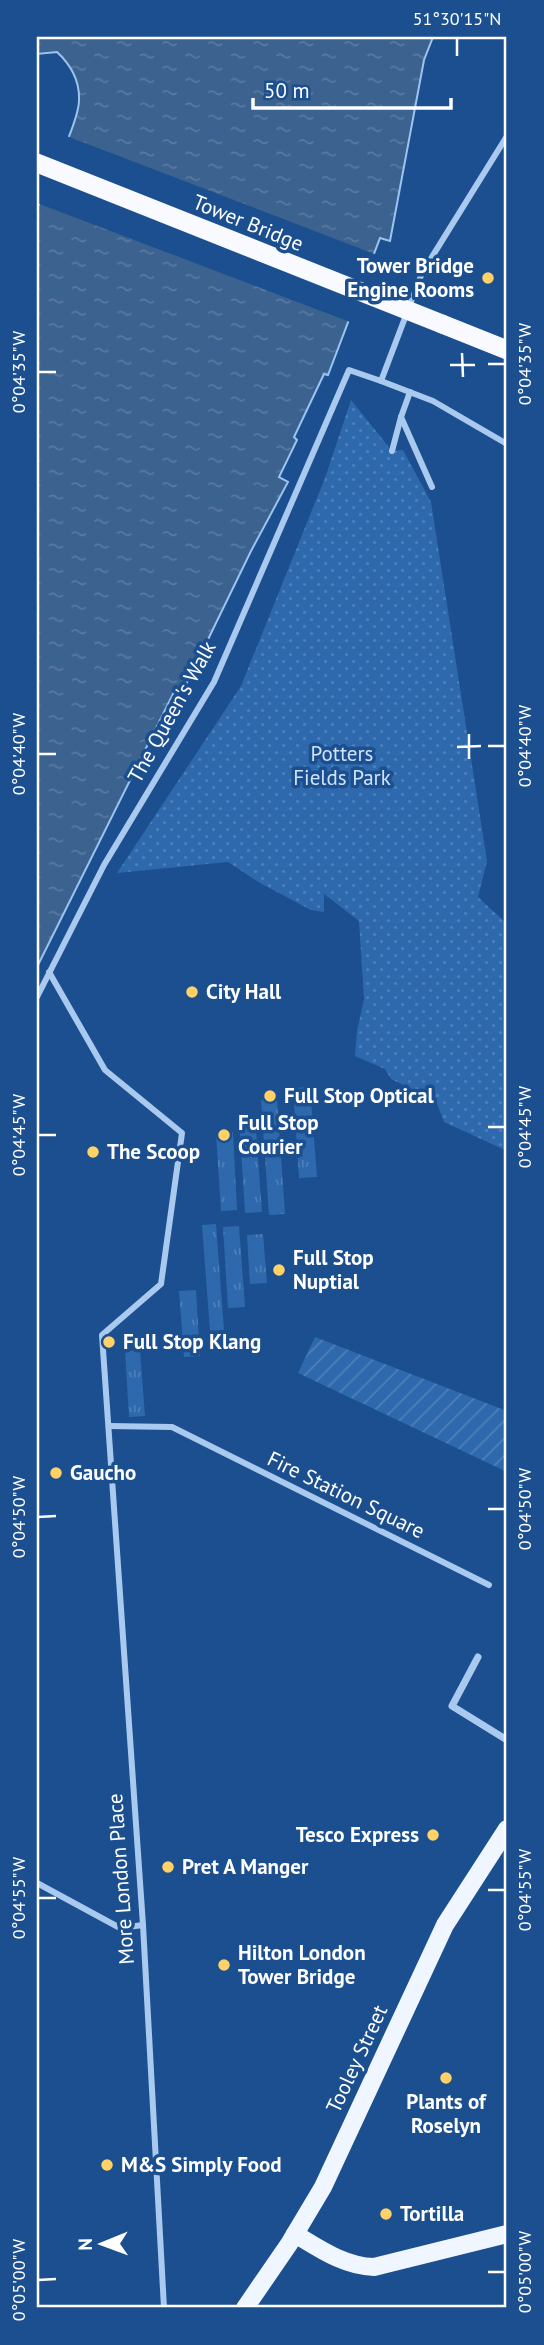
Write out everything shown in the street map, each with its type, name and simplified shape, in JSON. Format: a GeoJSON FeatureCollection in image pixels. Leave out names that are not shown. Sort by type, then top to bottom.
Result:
{"type":"FeatureCollection","features":[{"type":"Feature","properties":{"kind":"highway","name":"Tower Bridge"},"geometry":{"type":"LineString","coordinates":[[37,163],[507,350]]}},
{"type":"Feature","properties":{"kind":"main road","name":"Tooley Street"},"geometry":{"type":"LineString","coordinates":[[245,2308],[295,2235],[323,2187],[445,1925],[507,1829]]}},
{"type":"Feature","properties":{"kind":"main road"},"geometry":{"type":"LineString","coordinates":[[295,2235],[333,2256],[359,2266],[374,2267],[507,2234]]}},
{"type":"Feature","properties":{"kind":"street"},"geometry":{"type":"LineString","coordinates":[[507,136],[422,273],[382,381],[433,401],[507,444]]}},
{"type":"Feature","properties":{"kind":"street","name":"The Queen's Walk"},"geometry":{"type":"LineString","coordinates":[[37,997],[104,865],[214,682],[349,370],[382,381]]}},
{"type":"Feature","properties":{"kind":"street"},"geometry":{"type":"LineString","coordinates":[[392,451],[410,392]]}},
{"type":"Feature","properties":{"kind":"street"},"geometry":{"type":"LineString","coordinates":[[401,416],[432,487]]}},
{"type":"Feature","properties":{"kind":"street","name":"More London Place"},"geometry":{"type":"LineString","coordinates":[[49,972],[105,1070],[182,1133],[161,1284],[102,1335],[143,1925],[164,2308]]}},
{"type":"Feature","properties":{"kind":"street","name":"Fire Station Square"},"geometry":{"type":"LineString","coordinates":[[109,1426],[172,1427],[489,1585]]}},
{"type":"Feature","properties":{"kind":"street"},"geometry":{"type":"LineString","coordinates":[[478,1657],[452,1706],[507,1740]]}},
{"type":"Feature","properties":{"kind":"street"},"geometry":{"type":"LineString","coordinates":[[37,1883],[120,1928],[143,1925]]}},
{"type":"Feature","properties":{"kind":"green space","name":"Potters Fields Park"},"geometry":{"type":"Polygon","coordinates":[[[351,400],[392,451],[403,450],[431,502],[487,861],[478,897],[507,924],[507,1151],[444,1122],[436,1101],[391,1079],[385,1069],[355,1056],[364,999],[359,921],[324,894],[324,912],[311,910],[260,883],[228,862],[117,873],[241,686],[325,478],[351,400]]]}},
{"type":"Feature","properties":{"kind":"green space"},"geometry":{"type":"Polygon","coordinates":[[[310,1087],[317,1177],[299,1178],[293,1088],[310,1087]]]}},
{"type":"Feature","properties":{"kind":"green space"},"geometry":{"type":"Polygon","coordinates":[[[277,1099],[285,1214],[269,1215],[261,1100],[277,1099]]]}},
{"type":"Feature","properties":{"kind":"green space"},"geometry":{"type":"Polygon","coordinates":[[[255,1117],[262,1212],[245,1213],[239,1118],[255,1117]]]}},
{"type":"Feature","properties":{"kind":"green space"},"geometry":{"type":"Polygon","coordinates":[[[233,1132],[237,1210],[221,1211],[216,1133],[233,1132]]]}},
{"type":"Feature","properties":{"kind":"green space"},"geometry":{"type":"Polygon","coordinates":[[[216,1224],[224,1330],[210,1331],[202,1225],[216,1224]]]}},
{"type":"Feature","properties":{"kind":"green space"},"geometry":{"type":"Polygon","coordinates":[[[239,1226],[245,1307],[228,1308],[223,1227],[239,1226]]]}},
{"type":"Feature","properties":{"kind":"green space"},"geometry":{"type":"Polygon","coordinates":[[[263,1234],[267,1283],[250,1284],[247,1235],[263,1234]]]}},
{"type":"Feature","properties":{"kind":"green space"},"geometry":{"type":"Polygon","coordinates":[[[196,1290],[200,1356],[184,1357],[179,1291],[196,1290]]]}},
{"type":"Feature","properties":{"kind":"green space"},"geometry":{"type":"Polygon","coordinates":[[[315,1337],[507,1411],[507,1472],[298,1373],[315,1337]]]}},
{"type":"Feature","properties":{"kind":"green space"},"geometry":{"type":"Polygon","coordinates":[[[140,1350],[145,1416],[129,1417],[125,1351],[140,1350]]]}},
{"type":"Feature","properties":{"kind":"water"},"geometry":{"type":"Polygon","coordinates":[[[37,37],[433,37],[424,60],[390,241],[380,238],[328,375],[324,374],[294,437],[297,440],[279,477],[288,482],[181,695],[174,692],[37,967],[37,209],[68,139],[79,101],[78,87],[70,68],[57,52],[37,54],[37,37]]]}},
{"type":"Feature","properties":{"kind":"pier"},"geometry":{"type":"Polygon","coordinates":[[[64,135],[377,255],[350,322],[37,203],[64,135]]]}},
{"type":"Feature","properties":{"kind":"place","name":"Tower Bridge Engine Rooms"},"geometry":{"type":"Point","coordinates":[488,278]}},
{"type":"Feature","properties":{"kind":"place","name":"City Hall"},"geometry":{"type":"Point","coordinates":[192,992]}},
{"type":"Feature","properties":{"kind":"place","name":"Full Stop Optical"},"geometry":{"type":"Point","coordinates":[270,1096]}},
{"type":"Feature","properties":{"kind":"place","name":"Full Stop Courier"},"geometry":{"type":"Point","coordinates":[224,1135]}},
{"type":"Feature","properties":{"kind":"place","name":"The Scoop"},"geometry":{"type":"Point","coordinates":[93,1152]}},
{"type":"Feature","properties":{"kind":"place","name":"Full Stop Nuptial"},"geometry":{"type":"Point","coordinates":[279,1270]}},
{"type":"Feature","properties":{"kind":"place","name":"Full Stop Klang"},"geometry":{"type":"Point","coordinates":[109,1342]}},
{"type":"Feature","properties":{"kind":"place","name":"Gaucho"},"geometry":{"type":"Point","coordinates":[56,1473]}},
{"type":"Feature","properties":{"kind":"place","name":"Tesco Express"},"geometry":{"type":"Point","coordinates":[433,1835]}},
{"type":"Feature","properties":{"kind":"place","name":"Pret A Manger"},"geometry":{"type":"Point","coordinates":[168,1867]}},
{"type":"Feature","properties":{"kind":"place","name":"Hilton London Tower Bridge"},"geometry":{"type":"Point","coordinates":[224,1965]}},
{"type":"Feature","properties":{"kind":"place","name":"Plants of Roselyn"},"geometry":{"type":"Point","coordinates":[446,2078]}},
{"type":"Feature","properties":{"kind":"place","name":"M&S Simply Food"},"geometry":{"type":"Point","coordinates":[107,2165]}},
{"type":"Feature","properties":{"kind":"place","name":"Tortilla"},"geometry":{"type":"Point","coordinates":[386,2214]}}]}
